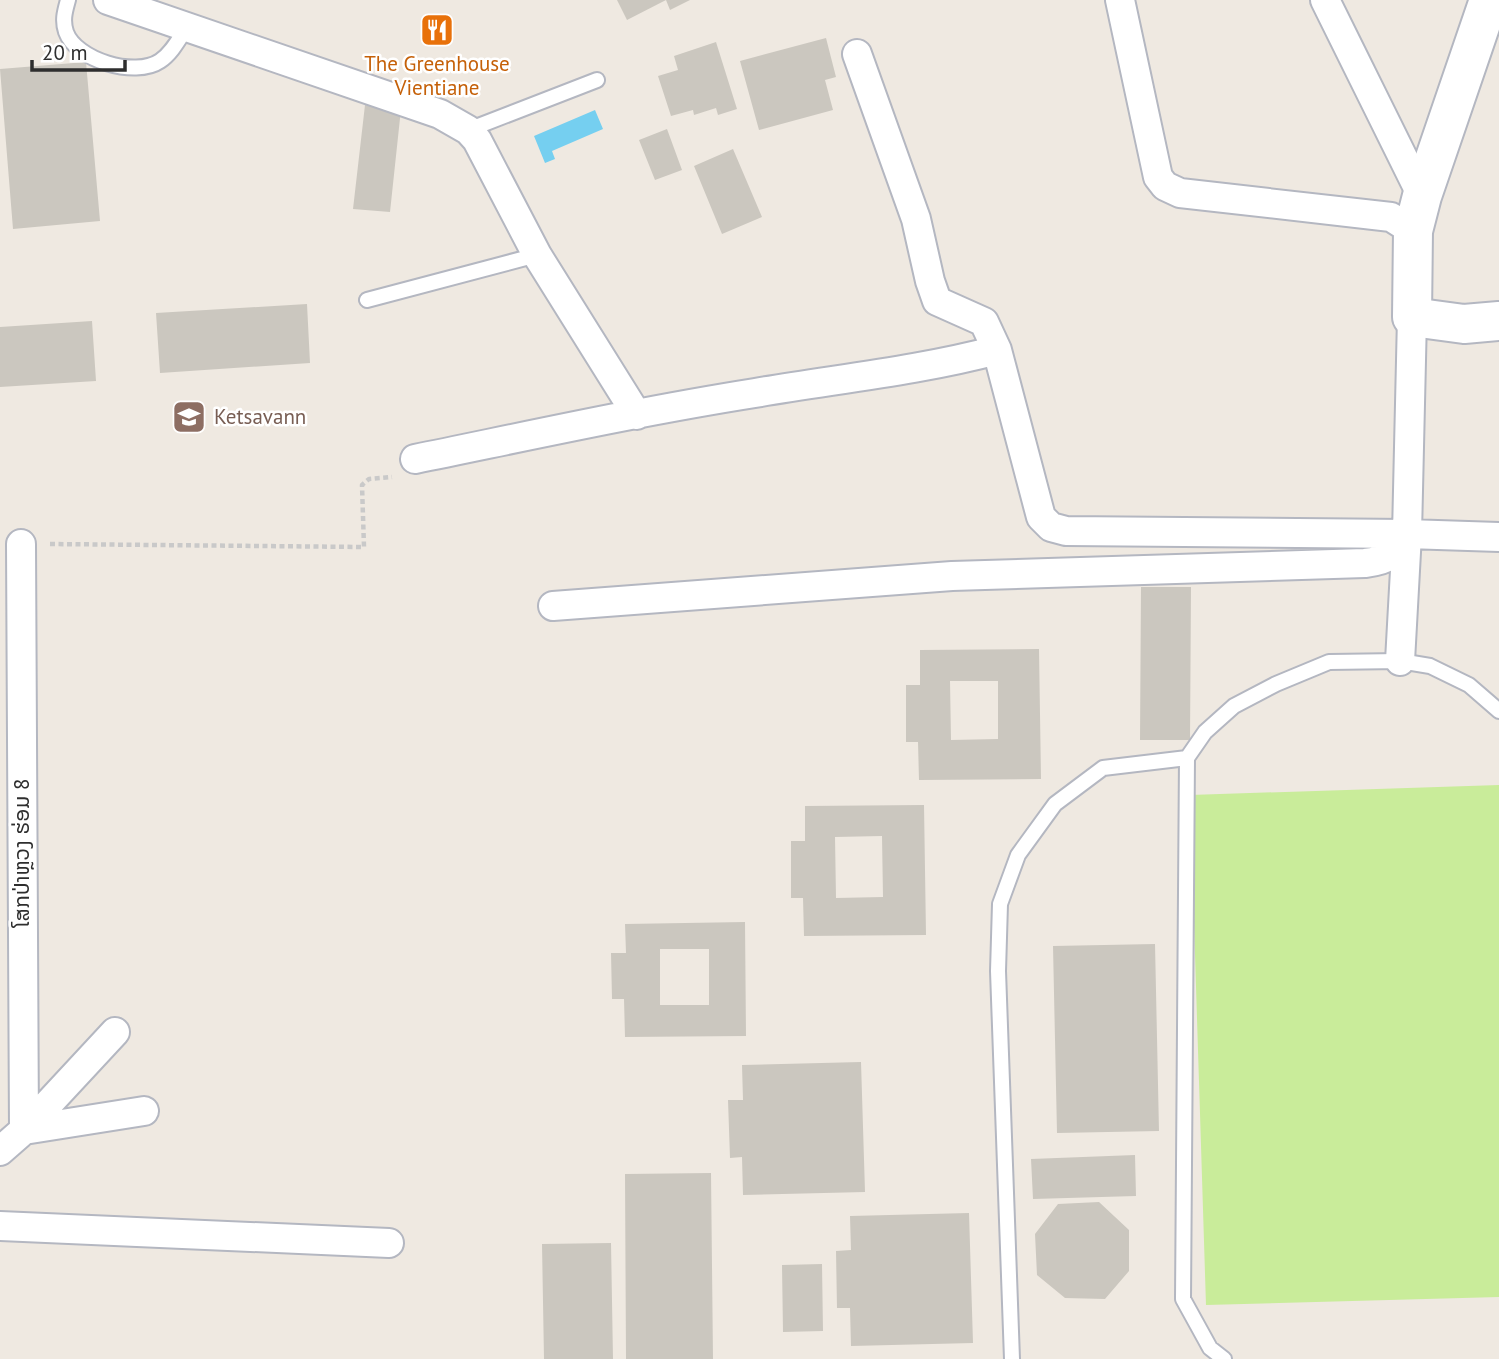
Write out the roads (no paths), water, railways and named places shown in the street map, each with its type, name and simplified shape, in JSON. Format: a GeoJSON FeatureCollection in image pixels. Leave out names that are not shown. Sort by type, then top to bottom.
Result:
{"type":"FeatureCollection","features":[{"type":"Feature","properties":{"kind":"street"},"geometry":{"type":"LineString","coordinates":[[108,0],[440,114],[468,130],[485,155],[537,255],[637,415]]}},
{"type":"Feature","properties":{"kind":"street"},"geometry":{"type":"LineString","coordinates":[[1120,0],[1158,177],[1165,187],[1180,193],[1391,217],[1418,213]]}},
{"type":"Feature","properties":{"kind":"street"},"geometry":{"type":"LineString","coordinates":[[1325,0],[1418,213]]}},
{"type":"Feature","properties":{"kind":"street"},"geometry":{"type":"LineString","coordinates":[[1400,661],[1418,213],[1489,0]]}},
{"type":"Feature","properties":{"kind":"street"},"geometry":{"type":"LineString","coordinates":[[858,54],[916,219],[937,301],[984,322],[997,349],[1041,517],[1051,527],[1066,531],[1499,537]]}},
{"type":"Feature","properties":{"kind":"street"},"geometry":{"type":"LineString","coordinates":[[1412,317],[1464,324],[1499,321]]}},
{"type":"Feature","properties":{"kind":"street"},"geometry":{"type":"LineString","coordinates":[[415,459],[755,393],[860,378],[997,349]]}},
{"type":"Feature","properties":{"kind":"street"},"geometry":{"type":"LineString","coordinates":[[553,606],[952,576],[1365,563],[1385,560],[1407,534]]}},
{"type":"Feature","properties":{"kind":"street","name":"ໂສກປ່າຫຼວງ ຮ່ອມ 8"},"geometry":{"type":"LineString","coordinates":[[21,544],[24,1130]]}},
{"type":"Feature","properties":{"kind":"street"},"geometry":{"type":"LineString","coordinates":[[0,1151],[24,1130],[115,1032]]}},
{"type":"Feature","properties":{"kind":"street"},"geometry":{"type":"LineString","coordinates":[[24,1130],[144,1111]]}},
{"type":"Feature","properties":{"kind":"street"},"geometry":{"type":"LineString","coordinates":[[0,1226],[389,1243]]}},
{"type":"Feature","properties":{"kind":"lane"},"geometry":{"type":"LineString","coordinates":[[68,0],[63,19],[70,40],[82,53],[104,62],[131,68],[159,62],[170,52],[187,27]]}},
{"type":"Feature","properties":{"kind":"lane"},"geometry":{"type":"LineString","coordinates":[[468,130],[597,80]]}},
{"type":"Feature","properties":{"kind":"lane"},"geometry":{"type":"LineString","coordinates":[[367,300],[537,255]]}},
{"type":"Feature","properties":{"kind":"lane"},"geometry":{"type":"LineString","coordinates":[[1224,1359],[1210,1348],[1183,1299],[1187,758],[1205,732],[1234,706],[1276,684],[1329,662],[1400,661],[1430,666],[1469,685],[1499,712]]}},
{"type":"Feature","properties":{"kind":"lane"},"geometry":{"type":"LineString","coordinates":[[1012,1359],[998,985],[1000,904],[1018,855],[1055,804],[1103,768],[1187,758]]}},
{"type":"Feature","properties":{"kind":"water"},"geometry":{"type":"Polygon","coordinates":[[[595,110],[603,129],[552,151],[555,159],[545,163],[534,136],[595,110]]]}},
{"type":"Feature","properties":{"kind":"place","name":"The Greenhouse Vientiane"},"geometry":{"type":"Point","coordinates":[437,30]}},
{"type":"Feature","properties":{"kind":"place","name":"Ketsavann"},"geometry":{"type":"Point","coordinates":[189,417]}}]}
